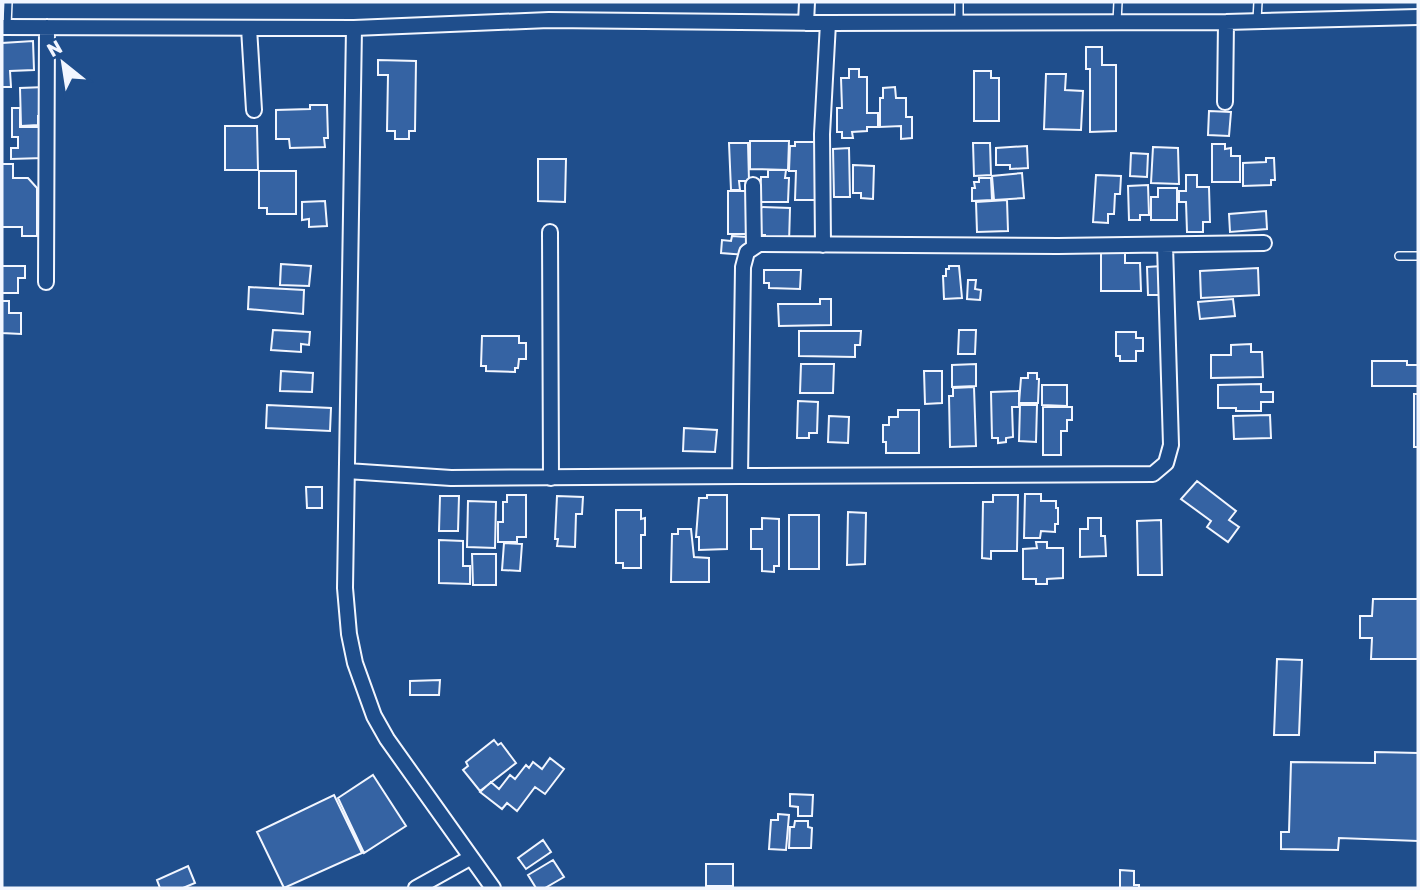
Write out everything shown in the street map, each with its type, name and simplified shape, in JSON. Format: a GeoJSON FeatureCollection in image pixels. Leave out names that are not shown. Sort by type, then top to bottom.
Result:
{"type":"FeatureCollection","features":[{"type":"Feature","properties":{"kind":"street"},"geometry":{"type":"LineString","coordinates":[[806,23],[807,2]]}},
{"type":"Feature","properties":{"kind":"street"},"geometry":{"type":"LineString","coordinates":[[4,27],[354,28],[549,20],[806,23],[1226,22],[1418,17]]}},
{"type":"Feature","properties":{"kind":"street"},"geometry":{"type":"LineString","coordinates":[[1225,103],[1226,22]]}},
{"type":"Feature","properties":{"kind":"street"},"geometry":{"type":"LineString","coordinates":[[823,245],[822,134],[828,23]]}},
{"type":"Feature","properties":{"kind":"street"},"geometry":{"type":"LineString","coordinates":[[46,282],[47,27]]}},
{"type":"Feature","properties":{"kind":"street"},"geometry":{"type":"LineString","coordinates":[[249,28],[254,110]]}},
{"type":"Feature","properties":{"kind":"street"},"geometry":{"type":"LineString","coordinates":[[354,28],[345,588],[349,634],[364,692],[387,739],[493,888]]}},
{"type":"Feature","properties":{"kind":"street"},"geometry":{"type":"LineString","coordinates":[[753,186],[754,247]]}},
{"type":"Feature","properties":{"kind":"street"},"geometry":{"type":"LineString","coordinates":[[550,232],[551,478]]}},
{"type":"Feature","properties":{"kind":"street"},"geometry":{"type":"LineString","coordinates":[[740,476],[743,267],[747,252],[759,244],[1264,243]]}},
{"type":"Feature","properties":{"kind":"street"},"geometry":{"type":"LineString","coordinates":[[347,471],[451,478],[1153,474],[1166,463],[1171,445],[1166,244]]}},
{"type":"Feature","properties":{"kind":"street"},"geometry":{"type":"LineString","coordinates":[[416,888],[470,858]]}},
{"type":"Feature","properties":{"kind":"lane"},"geometry":{"type":"LineString","coordinates":[[4,27],[8,2]]}},
{"type":"Feature","properties":{"kind":"lane"},"geometry":{"type":"LineString","coordinates":[[959,2],[959,23]]}},
{"type":"Feature","properties":{"kind":"lane"},"geometry":{"type":"LineString","coordinates":[[1117,22],[1118,2]]}},
{"type":"Feature","properties":{"kind":"lane"},"geometry":{"type":"LineString","coordinates":[[1257,20],[1258,2]]}},
{"type":"Feature","properties":{"kind":"lane"},"geometry":{"type":"LineString","coordinates":[[1399,256],[1418,256]]}},
{"type":"Feature","properties":{"kind":"building"},"geometry":{"type":"Polygon","coordinates":[[[33,41],[34,70],[10,71],[11,87],[2,87],[2,43],[33,41]]]}},
{"type":"Feature","properties":{"kind":"building"},"geometry":{"type":"Polygon","coordinates":[[[1086,47],[1102,47],[1102,65],[1116,65],[1116,131],[1090,132],[1090,69],[1086,69],[1086,47]]]}},
{"type":"Feature","properties":{"kind":"building"},"geometry":{"type":"Polygon","coordinates":[[[378,60],[416,61],[415,131],[409,131],[409,139],[395,139],[395,131],[387,131],[388,75],[378,75],[378,60]]]}},
{"type":"Feature","properties":{"kind":"building"},"geometry":{"type":"Polygon","coordinates":[[[849,69],[859,69],[859,77],[867,77],[867,113],[878,113],[878,127],[852,132],[853,138],[842,138],[842,132],[837,132],[837,108],[842,108],[841,78],[849,78],[849,69]]]}},
{"type":"Feature","properties":{"kind":"building"},"geometry":{"type":"Polygon","coordinates":[[[974,71],[991,71],[991,78],[999,78],[999,121],[974,121],[974,71]]]}},
{"type":"Feature","properties":{"kind":"building"},"geometry":{"type":"Polygon","coordinates":[[[1046,74],[1066,74],[1065,90],[1083,91],[1081,130],[1044,129],[1046,74]]]}},
{"type":"Feature","properties":{"kind":"building"},"geometry":{"type":"Polygon","coordinates":[[[45,87],[46,116],[38,116],[38,125],[21,126],[20,88],[45,87]]]}},
{"type":"Feature","properties":{"kind":"building"},"geometry":{"type":"Polygon","coordinates":[[[895,87],[896,98],[906,98],[906,117],[912,117],[912,138],[901,139],[901,126],[880,127],[880,98],[883,98],[883,88],[895,87]]]}},
{"type":"Feature","properties":{"kind":"building"},"geometry":{"type":"Polygon","coordinates":[[[310,105],[327,105],[328,138],[324,138],[325,147],[290,148],[289,139],[276,139],[276,110],[310,109],[310,105]]]}},
{"type":"Feature","properties":{"kind":"building"},"geometry":{"type":"Polygon","coordinates":[[[12,108],[20,108],[20,127],[39,127],[39,117],[45,117],[43,158],[11,159],[11,148],[18,148],[18,137],[12,137],[12,108]]]}},
{"type":"Feature","properties":{"kind":"building"},"geometry":{"type":"Polygon","coordinates":[[[1209,111],[1231,112],[1229,136],[1208,135],[1209,111]]]}},
{"type":"Feature","properties":{"kind":"building"},"geometry":{"type":"Polygon","coordinates":[[[225,126],[257,126],[258,170],[225,170],[225,126]]]}},
{"type":"Feature","properties":{"kind":"building"},"geometry":{"type":"Polygon","coordinates":[[[750,141],[789,141],[788,170],[750,169],[750,141]]]}},
{"type":"Feature","properties":{"kind":"building"},"geometry":{"type":"Polygon","coordinates":[[[795,142],[820,142],[819,200],[795,200],[796,171],[789,171],[790,146],[795,146],[795,142]]]}},
{"type":"Feature","properties":{"kind":"building"},"geometry":{"type":"Polygon","coordinates":[[[729,143],[748,143],[749,181],[739,181],[740,190],[731,190],[729,143]]]}},
{"type":"Feature","properties":{"kind":"building"},"geometry":{"type":"Polygon","coordinates":[[[973,143],[990,143],[991,175],[974,176],[973,143]]]}},
{"type":"Feature","properties":{"kind":"building"},"geometry":{"type":"Polygon","coordinates":[[[1212,144],[1225,144],[1225,149],[1231,148],[1231,156],[1240,156],[1240,182],[1212,182],[1212,144]]]}},
{"type":"Feature","properties":{"kind":"building"},"geometry":{"type":"Polygon","coordinates":[[[1027,146],[1028,168],[1010,169],[1010,165],[996,165],[996,148],[1027,146]]]}},
{"type":"Feature","properties":{"kind":"building"},"geometry":{"type":"Polygon","coordinates":[[[1153,147],[1178,148],[1179,184],[1151,183],[1153,147]]]}},
{"type":"Feature","properties":{"kind":"building"},"geometry":{"type":"Polygon","coordinates":[[[849,148],[850,197],[834,197],[833,149],[849,148]]]}},
{"type":"Feature","properties":{"kind":"building"},"geometry":{"type":"Polygon","coordinates":[[[1131,153],[1148,154],[1147,177],[1130,176],[1131,153]]]}},
{"type":"Feature","properties":{"kind":"building"},"geometry":{"type":"Polygon","coordinates":[[[1266,158],[1274,158],[1275,180],[1271,180],[1271,185],[1243,186],[1243,163],[1266,162],[1266,158]]]}},
{"type":"Feature","properties":{"kind":"building"},"geometry":{"type":"Polygon","coordinates":[[[538,159],[566,159],[565,202],[538,201],[538,159]]]}},
{"type":"Feature","properties":{"kind":"building"},"geometry":{"type":"Polygon","coordinates":[[[2,164],[13,164],[13,178],[28,178],[37,188],[37,236],[22,236],[22,227],[2,227],[2,164]]]}},
{"type":"Feature","properties":{"kind":"building"},"geometry":{"type":"Polygon","coordinates":[[[853,165],[874,166],[873,199],[861,198],[861,193],[853,193],[853,165]]]}},
{"type":"Feature","properties":{"kind":"building"},"geometry":{"type":"Polygon","coordinates":[[[768,170],[786,170],[785,178],[789,178],[788,202],[760,202],[761,177],[768,177],[768,170]]]}},
{"type":"Feature","properties":{"kind":"building"},"geometry":{"type":"Polygon","coordinates":[[[259,171],[296,171],[296,214],[267,214],[267,208],[259,208],[259,171]]]}},
{"type":"Feature","properties":{"kind":"building"},"geometry":{"type":"Polygon","coordinates":[[[1022,173],[1024,198],[994,200],[992,176],[1022,173]]]}},
{"type":"Feature","properties":{"kind":"building"},"geometry":{"type":"Polygon","coordinates":[[[1096,175],[1121,176],[1120,194],[1115,194],[1114,214],[1108,214],[1108,223],[1093,222],[1096,175]]]}},
{"type":"Feature","properties":{"kind":"building"},"geometry":{"type":"Polygon","coordinates":[[[1186,175],[1197,175],[1197,187],[1209,187],[1210,222],[1203,222],[1203,232],[1187,232],[1186,202],[1179,202],[1179,191],[1186,191],[1186,175]]]}},
{"type":"Feature","properties":{"kind":"building"},"geometry":{"type":"Polygon","coordinates":[[[979,178],[991,178],[992,200],[972,201],[972,188],[975,188],[974,182],[979,182],[979,178]]]}},
{"type":"Feature","properties":{"kind":"building"},"geometry":{"type":"Polygon","coordinates":[[[1148,185],[1149,215],[1140,215],[1140,220],[1129,220],[1128,186],[1148,185]]]}},
{"type":"Feature","properties":{"kind":"building"},"geometry":{"type":"Polygon","coordinates":[[[1158,188],[1177,188],[1177,220],[1151,220],[1151,197],[1158,197],[1158,188]]]}},
{"type":"Feature","properties":{"kind":"building"},"geometry":{"type":"Polygon","coordinates":[[[728,191],[746,191],[747,234],[728,234],[728,191]]]}},
{"type":"Feature","properties":{"kind":"building"},"geometry":{"type":"Polygon","coordinates":[[[1007,200],[1008,231],[977,232],[976,202],[1007,200]]]}},
{"type":"Feature","properties":{"kind":"building"},"geometry":{"type":"Polygon","coordinates":[[[325,201],[327,226],[309,227],[309,219],[302,220],[302,202],[325,201]]]}},
{"type":"Feature","properties":{"kind":"building"},"geometry":{"type":"Polygon","coordinates":[[[760,207],[790,208],[789,243],[765,243],[765,235],[759,235],[760,207]]]}},
{"type":"Feature","properties":{"kind":"building"},"geometry":{"type":"Polygon","coordinates":[[[1266,211],[1267,229],[1230,232],[1229,214],[1266,211]]]}},
{"type":"Feature","properties":{"kind":"building"},"geometry":{"type":"Polygon","coordinates":[[[732,236],[747,237],[746,255],[721,253],[722,240],[731,241],[732,236]]]}},
{"type":"Feature","properties":{"kind":"building"},"geometry":{"type":"Polygon","coordinates":[[[1101,253],[1125,253],[1125,263],[1140,263],[1141,291],[1101,291],[1101,253]]]}},
{"type":"Feature","properties":{"kind":"building"},"geometry":{"type":"Polygon","coordinates":[[[281,264],[311,266],[309,286],[280,285],[281,264]]]}},
{"type":"Feature","properties":{"kind":"building"},"geometry":{"type":"Polygon","coordinates":[[[2,266],[25,266],[25,278],[18,278],[18,293],[2,293],[2,266]]]}},
{"type":"Feature","properties":{"kind":"building"},"geometry":{"type":"Polygon","coordinates":[[[949,266],[959,266],[962,298],[944,299],[943,276],[946,276],[949,266]]]}},
{"type":"Feature","properties":{"kind":"building"},"geometry":{"type":"Polygon","coordinates":[[[1162,266],[1163,295],[1148,295],[1147,267],[1162,266]]]}},
{"type":"Feature","properties":{"kind":"building"},"geometry":{"type":"Polygon","coordinates":[[[1258,268],[1259,295],[1201,298],[1200,271],[1258,268]]]}},
{"type":"Feature","properties":{"kind":"building"},"geometry":{"type":"Polygon","coordinates":[[[764,270],[801,270],[800,289],[769,288],[769,283],[764,283],[764,270]]]}},
{"type":"Feature","properties":{"kind":"building"},"geometry":{"type":"Polygon","coordinates":[[[968,280],[976,280],[975,289],[981,290],[980,300],[967,299],[968,280]]]}},
{"type":"Feature","properties":{"kind":"building"},"geometry":{"type":"Polygon","coordinates":[[[249,287],[304,290],[303,314],[248,309],[249,287]]]}},
{"type":"Feature","properties":{"kind":"building"},"geometry":{"type":"Polygon","coordinates":[[[820,299],[831,299],[831,325],[779,326],[778,304],[820,304],[820,299]]]}},
{"type":"Feature","properties":{"kind":"building"},"geometry":{"type":"Polygon","coordinates":[[[1233,299],[1235,316],[1200,319],[1198,302],[1233,299]]]}},
{"type":"Feature","properties":{"kind":"building"},"geometry":{"type":"Polygon","coordinates":[[[2,301],[9,301],[9,313],[21,313],[21,334],[2,333],[2,301]]]}},
{"type":"Feature","properties":{"kind":"building"},"geometry":{"type":"Polygon","coordinates":[[[273,330],[310,332],[309,345],[301,344],[301,352],[271,350],[273,330]]]}},
{"type":"Feature","properties":{"kind":"building"},"geometry":{"type":"Polygon","coordinates":[[[959,330],[976,330],[975,354],[958,354],[959,330]]]}},
{"type":"Feature","properties":{"kind":"building"},"geometry":{"type":"Polygon","coordinates":[[[799,331],[861,331],[860,345],[855,345],[855,357],[799,356],[799,331]]]}},
{"type":"Feature","properties":{"kind":"building"},"geometry":{"type":"Polygon","coordinates":[[[1116,332],[1136,332],[1136,338],[1143,338],[1143,351],[1136,351],[1136,361],[1120,361],[1120,356],[1116,356],[1116,332]]]}},
{"type":"Feature","properties":{"kind":"building"},"geometry":{"type":"Polygon","coordinates":[[[482,336],[519,336],[519,343],[526,343],[526,359],[519,359],[515,372],[486,371],[486,366],[481,366],[482,336]]]}},
{"type":"Feature","properties":{"kind":"building"},"geometry":{"type":"Polygon","coordinates":[[[1251,344],[1251,352],[1262,352],[1263,377],[1211,378],[1211,355],[1231,355],[1231,345],[1251,344]]]}},
{"type":"Feature","properties":{"kind":"building"},"geometry":{"type":"Polygon","coordinates":[[[1372,361],[1407,361],[1407,365],[1418,365],[1418,386],[1372,386],[1372,361]]]}},
{"type":"Feature","properties":{"kind":"building"},"geometry":{"type":"Polygon","coordinates":[[[801,364],[834,364],[833,393],[800,393],[801,364]]]}},
{"type":"Feature","properties":{"kind":"building"},"geometry":{"type":"Polygon","coordinates":[[[976,364],[976,386],[952,387],[952,365],[976,364]]]}},
{"type":"Feature","properties":{"kind":"building"},"geometry":{"type":"Polygon","coordinates":[[[281,371],[313,373],[312,392],[280,391],[281,371]]]}},
{"type":"Feature","properties":{"kind":"building"},"geometry":{"type":"Polygon","coordinates":[[[924,371],[942,371],[942,403],[925,404],[924,371]]]}},
{"type":"Feature","properties":{"kind":"building"},"geometry":{"type":"Polygon","coordinates":[[[1028,373],[1037,373],[1039,379],[1038,403],[1019,403],[1021,378],[1028,378],[1028,373]]]}},
{"type":"Feature","properties":{"kind":"building"},"geometry":{"type":"Polygon","coordinates":[[[1261,384],[1261,392],[1273,392],[1273,402],[1261,402],[1261,411],[1218,408],[1218,385],[1261,384]]]}},
{"type":"Feature","properties":{"kind":"building"},"geometry":{"type":"Polygon","coordinates":[[[1042,385],[1067,385],[1067,406],[1042,405],[1042,385]]]}},
{"type":"Feature","properties":{"kind":"building"},"geometry":{"type":"Polygon","coordinates":[[[974,387],[976,446],[950,447],[949,396],[953,396],[953,388],[974,387]]]}},
{"type":"Feature","properties":{"kind":"building"},"geometry":{"type":"Polygon","coordinates":[[[1019,391],[1019,407],[1012,407],[1013,437],[998,443],[998,438],[992,438],[991,392],[1019,391]]]}},
{"type":"Feature","properties":{"kind":"building"},"geometry":{"type":"Polygon","coordinates":[[[1414,394],[1418,394],[1418,447],[1414,447],[1414,394]]]}},
{"type":"Feature","properties":{"kind":"building"},"geometry":{"type":"Polygon","coordinates":[[[798,401],[818,402],[817,433],[809,433],[809,438],[797,438],[798,401]]]}},
{"type":"Feature","properties":{"kind":"building"},"geometry":{"type":"Polygon","coordinates":[[[267,405],[331,408],[330,431],[266,428],[267,405]]]}},
{"type":"Feature","properties":{"kind":"building"},"geometry":{"type":"Polygon","coordinates":[[[1020,405],[1037,405],[1036,442],[1019,441],[1020,405]]]}},
{"type":"Feature","properties":{"kind":"building"},"geometry":{"type":"Polygon","coordinates":[[[1043,407],[1072,407],[1072,420],[1067,420],[1067,431],[1061,431],[1061,455],[1043,455],[1043,407]]]}},
{"type":"Feature","properties":{"kind":"building"},"geometry":{"type":"Polygon","coordinates":[[[898,410],[919,410],[919,453],[886,453],[883,425],[889,425],[889,417],[898,417],[898,410]]]}},
{"type":"Feature","properties":{"kind":"building"},"geometry":{"type":"Polygon","coordinates":[[[1270,415],[1271,438],[1234,439],[1233,416],[1270,415]]]}},
{"type":"Feature","properties":{"kind":"building"},"geometry":{"type":"Polygon","coordinates":[[[829,416],[849,417],[848,443],[828,442],[829,416]]]}},
{"type":"Feature","properties":{"kind":"building"},"geometry":{"type":"Polygon","coordinates":[[[684,428],[717,430],[715,452],[683,451],[684,428]]]}},
{"type":"Feature","properties":{"kind":"building"},"geometry":{"type":"Polygon","coordinates":[[[1197,481],[1236,511],[1229,520],[1239,527],[1228,542],[1207,527],[1211,521],[1181,499],[1197,481]]]}},
{"type":"Feature","properties":{"kind":"building"},"geometry":{"type":"Polygon","coordinates":[[[306,487],[322,487],[322,508],[307,508],[306,487]]]}},
{"type":"Feature","properties":{"kind":"building"},"geometry":{"type":"Polygon","coordinates":[[[1025,494],[1041,494],[1041,501],[1056,501],[1058,524],[1055,524],[1055,532],[1041,531],[1040,538],[1024,538],[1025,494]]]}},
{"type":"Feature","properties":{"kind":"building"},"geometry":{"type":"Polygon","coordinates":[[[507,495],[526,495],[526,537],[517,537],[517,542],[498,542],[498,522],[503,522],[503,502],[507,502],[507,495]]]}},
{"type":"Feature","properties":{"kind":"building"},"geometry":{"type":"Polygon","coordinates":[[[707,495],[727,495],[727,549],[699,550],[699,537],[696,537],[699,498],[707,498],[707,495]]]}},
{"type":"Feature","properties":{"kind":"building"},"geometry":{"type":"Polygon","coordinates":[[[993,495],[1018,495],[1017,551],[991,551],[991,559],[982,558],[983,502],[993,502],[993,495]]]}},
{"type":"Feature","properties":{"kind":"building"},"geometry":{"type":"Polygon","coordinates":[[[440,496],[459,496],[458,531],[439,531],[440,496]]]}},
{"type":"Feature","properties":{"kind":"building"},"geometry":{"type":"Polygon","coordinates":[[[557,496],[583,497],[582,514],[576,514],[575,547],[557,546],[557,496]]]}},
{"type":"Feature","properties":{"kind":"building"},"geometry":{"type":"Polygon","coordinates":[[[468,501],[496,502],[495,548],[467,547],[468,501]]]}},
{"type":"Feature","properties":{"kind":"building"},"geometry":{"type":"Polygon","coordinates":[[[616,510],[641,510],[641,519],[645,518],[645,535],[641,535],[641,568],[623,568],[623,563],[616,563],[616,510]]]}},
{"type":"Feature","properties":{"kind":"building"},"geometry":{"type":"Polygon","coordinates":[[[848,512],[866,513],[865,564],[847,565],[848,512]]]}},
{"type":"Feature","properties":{"kind":"building"},"geometry":{"type":"Polygon","coordinates":[[[789,515],[819,515],[819,569],[789,569],[789,515]]]}},
{"type":"Feature","properties":{"kind":"building"},"geometry":{"type":"Polygon","coordinates":[[[762,518],[779,519],[779,566],[774,566],[774,572],[762,571],[762,549],[751,549],[751,529],[762,529],[762,518]]]}},
{"type":"Feature","properties":{"kind":"building"},"geometry":{"type":"Polygon","coordinates":[[[1088,518],[1101,518],[1101,536],[1105,536],[1106,556],[1080,557],[1080,529],[1088,529],[1088,518]]]}},
{"type":"Feature","properties":{"kind":"building"},"geometry":{"type":"Polygon","coordinates":[[[1161,520],[1162,575],[1138,575],[1137,521],[1161,520]]]}},
{"type":"Feature","properties":{"kind":"building"},"geometry":{"type":"Polygon","coordinates":[[[678,529],[691,529],[694,557],[709,558],[709,582],[671,582],[672,534],[678,534],[678,529]]]}},
{"type":"Feature","properties":{"kind":"building"},"geometry":{"type":"Polygon","coordinates":[[[439,540],[463,541],[463,566],[470,566],[470,584],[439,583],[439,540]]]}},
{"type":"Feature","properties":{"kind":"building"},"geometry":{"type":"Polygon","coordinates":[[[1036,542],[1047,542],[1047,548],[1063,548],[1063,578],[1047,579],[1047,584],[1036,584],[1036,579],[1023,579],[1023,549],[1037,548],[1036,542]]]}},
{"type":"Feature","properties":{"kind":"building"},"geometry":{"type":"Polygon","coordinates":[[[504,543],[522,544],[520,571],[502,570],[504,543]]]}},
{"type":"Feature","properties":{"kind":"building"},"geometry":{"type":"Polygon","coordinates":[[[472,554],[496,554],[496,585],[473,585],[472,554]]]}},
{"type":"Feature","properties":{"kind":"building"},"geometry":{"type":"Polygon","coordinates":[[[1373,599],[1418,599],[1418,659],[1371,659],[1372,638],[1360,638],[1360,616],[1372,616],[1373,599]]]}},
{"type":"Feature","properties":{"kind":"building"},"geometry":{"type":"Polygon","coordinates":[[[1277,659],[1302,660],[1299,735],[1274,735],[1277,659]]]}},
{"type":"Feature","properties":{"kind":"building"},"geometry":{"type":"Polygon","coordinates":[[[440,680],[439,695],[410,695],[410,681],[440,680]]]}},
{"type":"Feature","properties":{"kind":"building"},"geometry":{"type":"Polygon","coordinates":[[[494,740],[498,745],[501,743],[516,763],[480,791],[463,770],[468,766],[466,762],[494,740]]]}},
{"type":"Feature","properties":{"kind":"building"},"geometry":{"type":"Polygon","coordinates":[[[1375,752],[1418,753],[1418,841],[1339,838],[1338,850],[1281,849],[1281,832],[1289,832],[1291,762],[1375,763],[1375,752]]]}},
{"type":"Feature","properties":{"kind":"building"},"geometry":{"type":"Polygon","coordinates":[[[550,758],[564,769],[545,794],[535,787],[517,811],[507,803],[502,809],[480,792],[491,782],[499,789],[510,775],[515,779],[526,765],[529,768],[533,762],[542,769],[550,758]]]}},
{"type":"Feature","properties":{"kind":"building"},"geometry":{"type":"Polygon","coordinates":[[[373,775],[406,826],[364,853],[338,798],[373,775]]]}},
{"type":"Feature","properties":{"kind":"building"},"geometry":{"type":"Polygon","coordinates":[[[790,794],[813,795],[812,816],[798,816],[798,807],[790,806],[790,794]]]}},
{"type":"Feature","properties":{"kind":"building"},"geometry":{"type":"Polygon","coordinates":[[[334,795],[362,853],[284,888],[257,832],[334,795]]]}},
{"type":"Feature","properties":{"kind":"building"},"geometry":{"type":"Polygon","coordinates":[[[778,814],[789,815],[786,850],[769,849],[771,820],[778,820],[778,814]]]}},
{"type":"Feature","properties":{"kind":"building"},"geometry":{"type":"Polygon","coordinates":[[[795,821],[808,821],[808,827],[812,828],[811,848],[789,848],[790,827],[794,827],[795,821]]]}},
{"type":"Feature","properties":{"kind":"building"},"geometry":{"type":"Polygon","coordinates":[[[543,840],[551,852],[526,869],[518,858],[543,840]]]}},
{"type":"Feature","properties":{"kind":"building"},"geometry":{"type":"Polygon","coordinates":[[[553,860],[564,877],[545,888],[536,888],[528,875],[553,860]]]}},
{"type":"Feature","properties":{"kind":"building"},"geometry":{"type":"Polygon","coordinates":[[[706,864],[733,864],[733,886],[706,886],[706,864]]]}},
{"type":"Feature","properties":{"kind":"building"},"geometry":{"type":"Polygon","coordinates":[[[188,866],[195,883],[183,888],[160,888],[157,880],[188,866]]]}},
{"type":"Feature","properties":{"kind":"building"},"geometry":{"type":"Polygon","coordinates":[[[1120,870],[1134,871],[1134,885],[1139,885],[1139,888],[1120,888],[1120,870]]]}}]}
